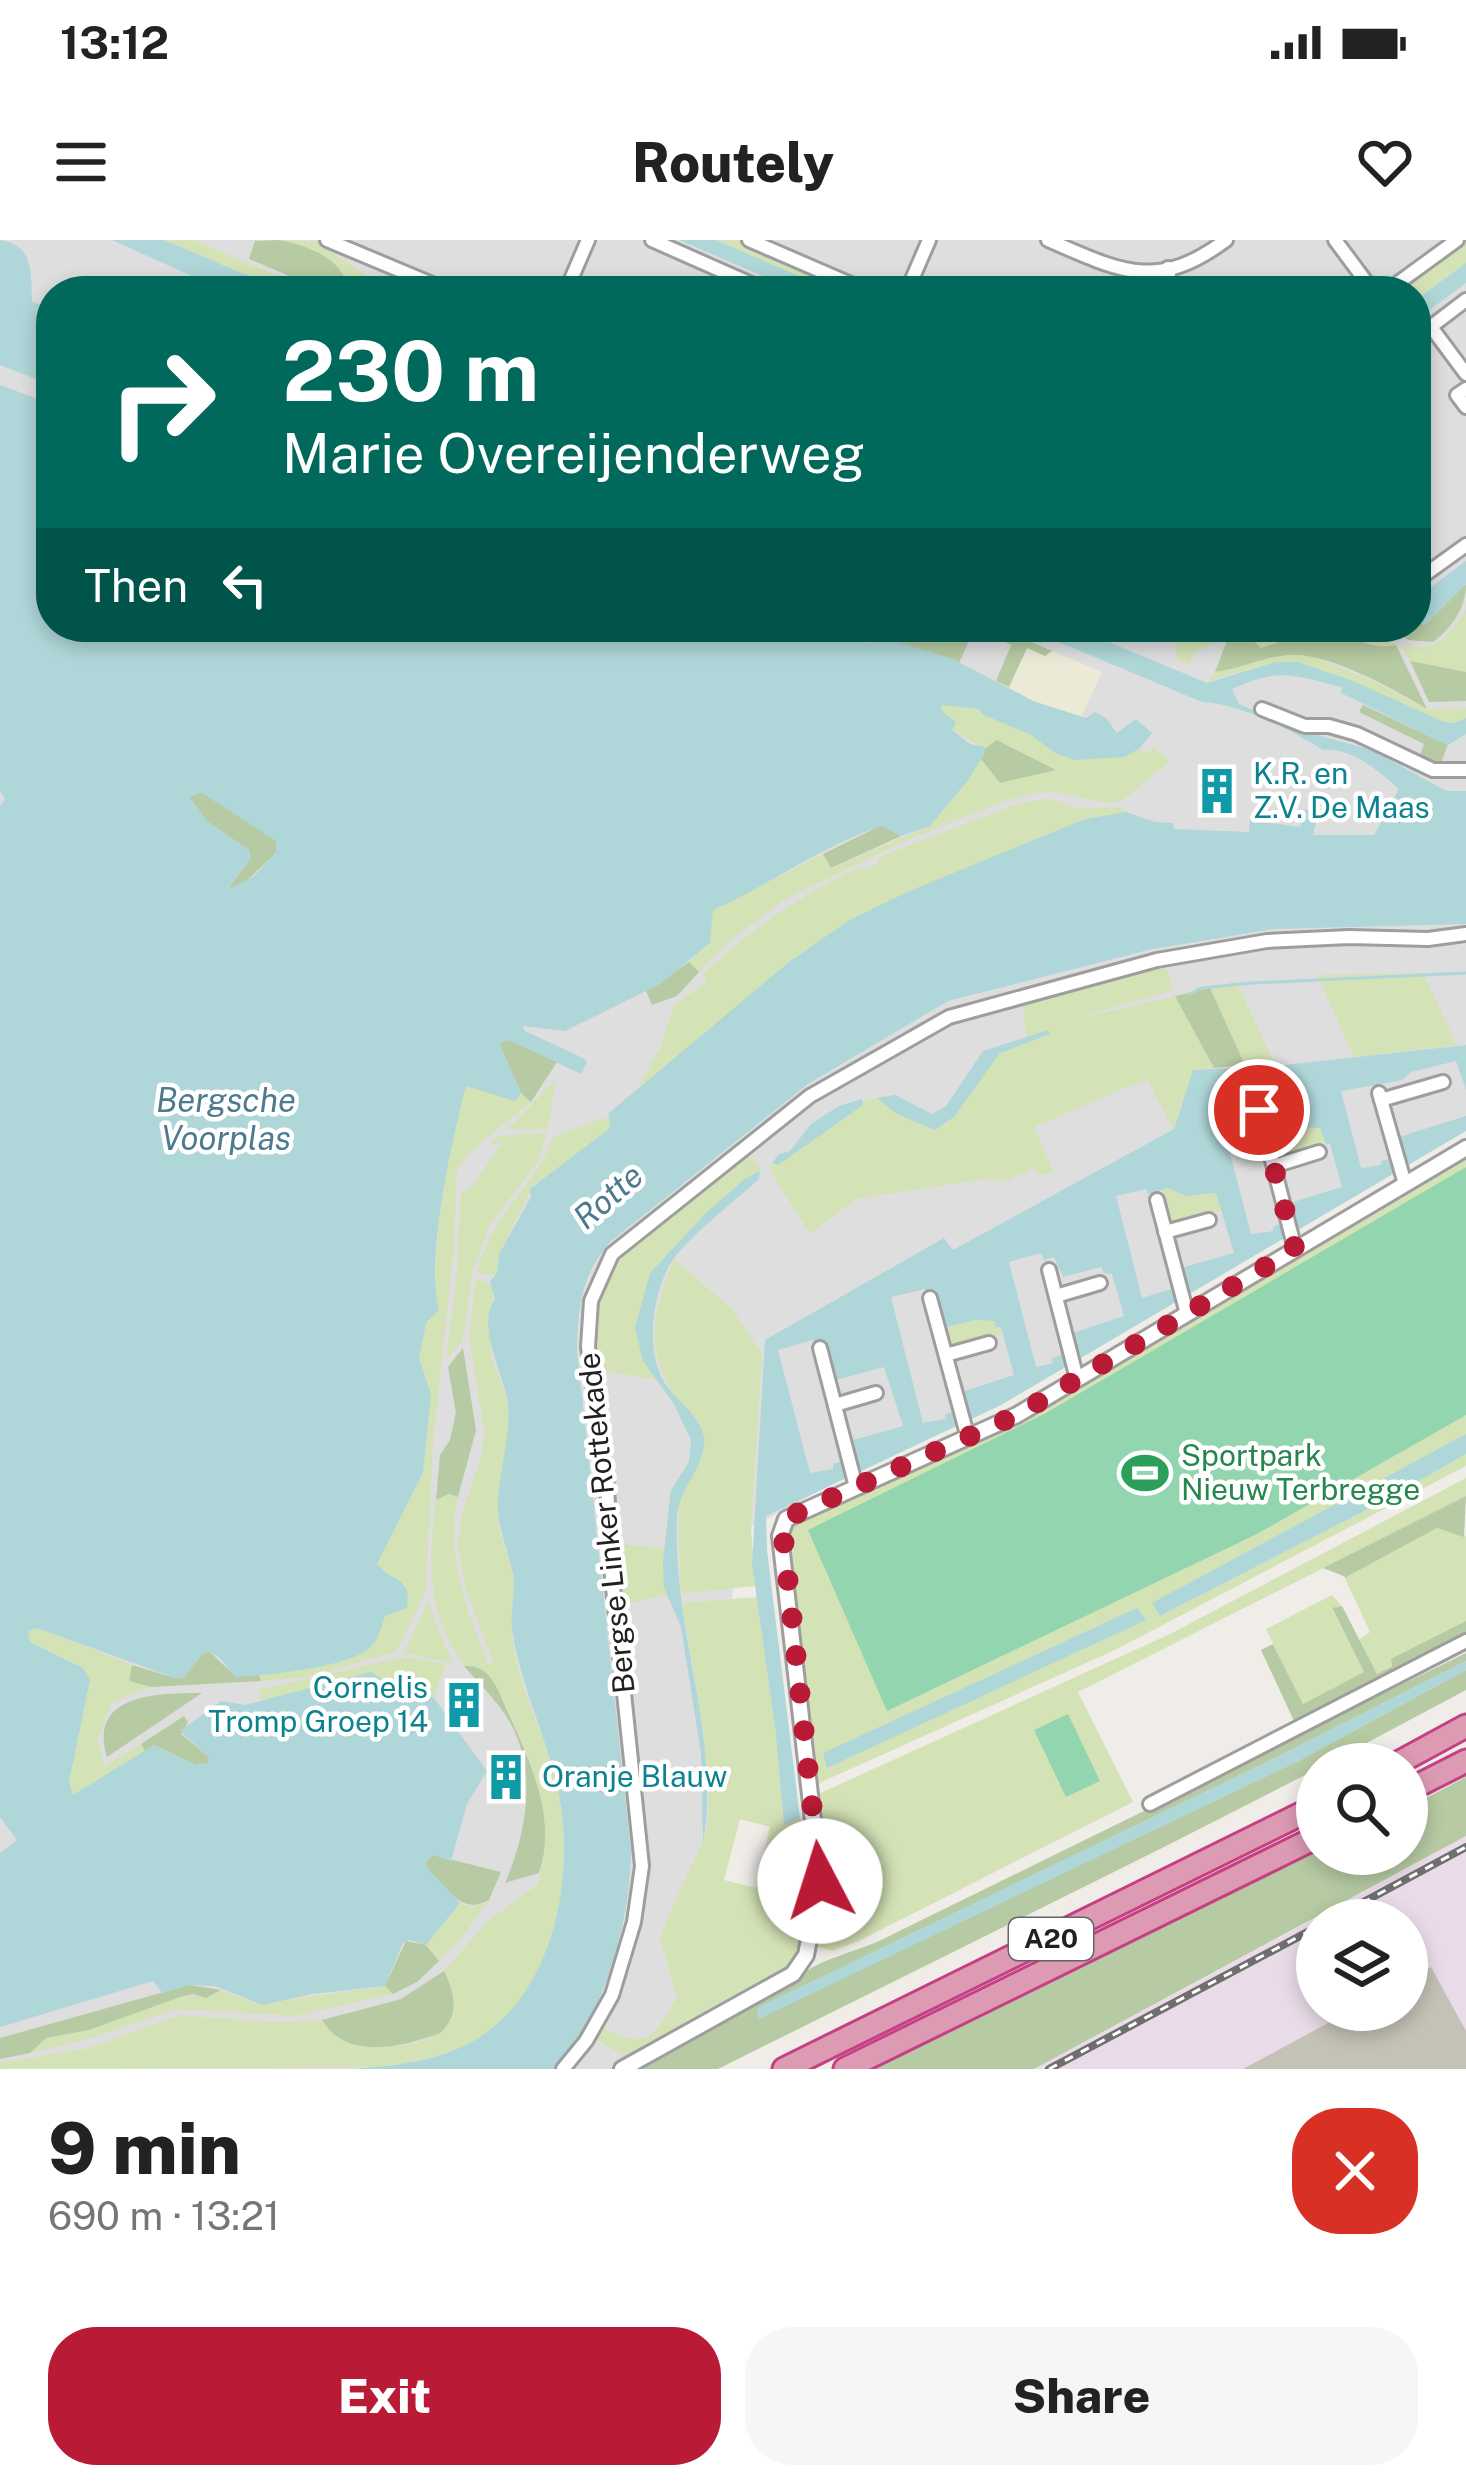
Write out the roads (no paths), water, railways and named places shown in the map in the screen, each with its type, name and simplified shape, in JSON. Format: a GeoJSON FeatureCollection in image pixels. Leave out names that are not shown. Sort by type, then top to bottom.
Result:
{"type":"FeatureCollection","features":[{"type":"Feature","properties":{"kind":"highway"},"geometry":{"type":"LineString","coordinates":[[1428,1747],[1466,1726]]}},
{"type":"Feature","properties":{"kind":"highway"},"geometry":{"type":"LineString","coordinates":[[1428,1780],[1466,1761]]}},
{"type":"Feature","properties":{"kind":"highway","name":"A20"},"geometry":{"type":"LineString","coordinates":[[784,2069],[1296,1816]]}},
{"type":"Feature","properties":{"kind":"highway","name":"A20"},"geometry":{"type":"LineString","coordinates":[[845,2069],[1296,1848]]}},
{"type":"Feature","properties":{"kind":"street"},"geometry":{"type":"LineString","coordinates":[[327,240],[413,276]]}},
{"type":"Feature","properties":{"kind":"street"},"geometry":{"type":"LineString","coordinates":[[572,276],[588,240]]}},
{"type":"Feature","properties":{"kind":"street"},"geometry":{"type":"LineString","coordinates":[[652,240],[733,276]]}},
{"type":"Feature","properties":{"kind":"street"},"geometry":{"type":"LineString","coordinates":[[749,240],[832,276]]}},
{"type":"Feature","properties":{"kind":"street"},"geometry":{"type":"LineString","coordinates":[[913,276],[929,240]]}},
{"type":"Feature","properties":{"kind":"street"},"geometry":{"type":"LineString","coordinates":[[1048,240],[1119,271],[1191,265],[1226,240]]}},
{"type":"Feature","properties":{"kind":"street"},"geometry":{"type":"LineString","coordinates":[[1335,240],[1361,276]]}},
{"type":"Feature","properties":{"kind":"street"},"geometry":{"type":"LineString","coordinates":[[1408,276],[1457,240]]}},
{"type":"Feature","properties":{"kind":"street"},"geometry":{"type":"LineString","coordinates":[[1168,268],[1169,276]]}},
{"type":"Feature","properties":{"kind":"street"},"geometry":{"type":"LineString","coordinates":[[1466,300],[1431,327],[1466,374]]}},
{"type":"Feature","properties":{"kind":"street"},"geometry":{"type":"LineString","coordinates":[[1466,388],[1457,395],[1466,406]]}},
{"type":"Feature","properties":{"kind":"street"},"geometry":{"type":"LineString","coordinates":[[1431,570],[1466,544]]}},
{"type":"Feature","properties":{"kind":"street"},"geometry":{"type":"LineString","coordinates":[[1262,709],[1305,726],[1329,726],[1357,734],[1433,770],[1466,770]]}},
{"type":"Feature","properties":{"kind":"street","name":"Bergse Linker Rottekade"},"geometry":{"type":"LineString","coordinates":[[563,2069],[586,2041],[612,1995],[634,1922],[642,1866],[611,1578],[607,1486],[588,1347],[591,1301],[612,1254],[810,1096],[949,1017],[1157,960],[1267,941],[1428,939],[1466,934]]}},
{"type":"Feature","properties":{"kind":"street"},"geometry":{"type":"LineString","coordinates":[[1403,1180],[1380,1096],[1443,1082]]}},
{"type":"Feature","properties":{"kind":"street"},"geometry":{"type":"LineString","coordinates":[[1259,1110],[1294,1243]]}},
{"type":"Feature","properties":{"kind":"street"},"geometry":{"type":"LineString","coordinates":[[622,2069],[793,1974],[806,1955],[820,1881],[781,1529],[793,1515],[966,1432],[1017,1415],[1074,1365],[1186,1309],[1403,1180],[1466,1148]]}},
{"type":"Feature","properties":{"kind":"street"},"geometry":{"type":"LineString","coordinates":[[1274,1166],[1319,1152]]}},
{"type":"Feature","properties":{"kind":"street"},"geometry":{"type":"LineString","coordinates":[[1156,1200],[1186,1309]]}},
{"type":"Feature","properties":{"kind":"street"},"geometry":{"type":"LineString","coordinates":[[1165,1232],[1209,1220]]}},
{"type":"Feature","properties":{"kind":"street"},"geometry":{"type":"LineString","coordinates":[[1049,1270],[1074,1365]]}},
{"type":"Feature","properties":{"kind":"street"},"geometry":{"type":"LineString","coordinates":[[1056,1296],[1100,1283]]}},
{"type":"Feature","properties":{"kind":"street"},"geometry":{"type":"LineString","coordinates":[[930,1298],[966,1432]]}},
{"type":"Feature","properties":{"kind":"street"},"geometry":{"type":"LineString","coordinates":[[946,1355],[989,1342]]}},
{"type":"Feature","properties":{"kind":"street"},"geometry":{"type":"LineString","coordinates":[[820,1348],[854,1482]]}},
{"type":"Feature","properties":{"kind":"street"},"geometry":{"type":"LineString","coordinates":[[835,1406],[876,1393]]}},
{"type":"Feature","properties":{"kind":"street"},"geometry":{"type":"LineString","coordinates":[[1150,1804],[1466,1641]]}},
{"type":"Feature","properties":{"kind":"water"},"geometry":{"type":"Polygon","coordinates":[[[0,240],[19,248],[28,262],[32,302],[36,303],[36,379],[0,365],[0,240]]]}},
{"type":"Feature","properties":{"kind":"water"},"geometry":{"type":"Polygon","coordinates":[[[112,240],[164,240],[249,276],[192,276],[112,240]]]}},
{"type":"Feature","properties":{"kind":"water"},"geometry":{"type":"Polygon","coordinates":[[[679,240],[716,240],[799,276],[763,276],[679,240]]]}},
{"type":"Feature","properties":{"kind":"water"},"geometry":{"type":"Polygon","coordinates":[[[1466,263],[1466,283],[1431,309],[1431,289],[1466,263]]]}},
{"type":"Feature","properties":{"kind":"water","name":"Bergsche Voorplas"},"geometry":{"type":"Polygon","coordinates":[[[0,385],[36,398],[36,642],[900,642],[953,659],[1033,701],[1086,718],[1095,712],[1117,733],[1136,719],[1152,733],[1125,757],[1075,760],[979,709],[942,705],[941,710],[956,722],[952,730],[970,744],[984,747],[985,753],[930,826],[901,836],[882,826],[839,843],[713,910],[710,943],[660,984],[565,1031],[523,1026],[583,1058],[587,1062],[581,1074],[509,1040],[499,1043],[521,1093],[515,1101],[466,1086],[438,1230],[439,1310],[426,1323],[419,1358],[431,1394],[423,1473],[377,1564],[404,1586],[407,1608],[385,1616],[367,1650],[324,1666],[235,1677],[208,1651],[184,1677],[175,1678],[37,1628],[28,1631],[30,1642],[83,1668],[90,1680],[69,1782],[73,1795],[154,1745],[196,1765],[208,1763],[209,1757],[180,1731],[221,1701],[245,1705],[371,1672],[394,1686],[434,1698],[487,1771],[467,1804],[451,1861],[433,1855],[425,1865],[460,1903],[426,1945],[403,1943],[385,1986],[263,2005],[215,1986],[189,1985],[162,1993],[153,1981],[0,2027],[0,1853],[17,1840],[0,1817],[0,806],[5,799],[0,791],[0,385]],[[201,792],[189,797],[207,821],[250,851],[250,859],[231,888],[254,876],[276,853],[276,841],[201,792]]]}},
{"type":"Feature","properties":{"kind":"water"},"geometry":{"type":"Polygon","coordinates":[[[1466,561],[1466,584],[1431,619],[1431,587],[1466,561]]]}},
{"type":"Feature","properties":{"kind":"water","name":"Rotte"},"geometry":{"type":"Polygon","coordinates":[[[1059,642],[1109,642],[1207,683],[1275,662],[1298,662],[1444,722],[1466,718],[1466,734],[1448,745],[1341,693],[1342,687],[1287,675],[1232,689],[1239,704],[1302,731],[1372,750],[1446,791],[1466,791],[1466,924],[1274,929],[1148,950],[948,1001],[808,1084],[610,1242],[583,1292],[577,1350],[631,1852],[626,1908],[611,1968],[587,2023],[555,2069],[351,2069],[446,2053],[475,2040],[502,2019],[541,1964],[560,1897],[564,1862],[559,1795],[512,1628],[513,1574],[498,1512],[508,1403],[488,1323],[495,1299],[490,1282],[497,1272],[499,1254],[531,1197],[530,1189],[610,1128],[609,1113],[789,962],[848,921],[907,892],[1085,819],[1126,812],[1173,823],[1174,829],[1249,832],[1250,820],[1300,827],[1305,809],[1318,814],[1313,835],[1374,835],[1399,789],[1374,768],[1354,756],[1323,750],[1233,707],[1202,702],[1059,642]]]}},
{"type":"Feature","properties":{"kind":"water"},"geometry":{"type":"Polygon","coordinates":[[[1048,1030],[1050,1034],[1000,1053],[954,1117],[935,1130],[897,1114],[877,1098],[895,1095],[932,1114],[946,1106],[983,1051],[1048,1030]]]}},
{"type":"Feature","properties":{"kind":"water"},"geometry":{"type":"Polygon","coordinates":[[[1466,1045],[1466,1090],[1456,1061],[1411,1072],[1402,1080],[1341,1091],[1361,1168],[1404,1155],[1399,1137],[1466,1116],[1466,1131],[1001,1405],[766,1516],[800,1818],[784,1825],[752,1564],[765,1340],[944,1238],[953,1250],[1174,1129],[1193,1070],[1466,1045]],[[1266,1104],[1219,1111],[1251,1234],[1273,1231],[1295,1219],[1290,1203],[1342,1187],[1330,1144],[1320,1128],[1272,1125],[1266,1104]],[[1168,1188],[1148,1194],[1146,1189],[1116,1196],[1142,1298],[1184,1285],[1181,1268],[1234,1253],[1216,1193],[1186,1196],[1168,1188]],[[1041,1253],[1009,1262],[1036,1367],[1076,1349],[1073,1333],[1124,1316],[1112,1274],[1101,1267],[1063,1277],[1054,1257],[1044,1260],[1041,1253]],[[925,1289],[891,1297],[923,1423],[946,1419],[945,1414],[966,1408],[962,1392],[1014,1375],[1001,1327],[994,1321],[976,1320],[946,1327],[937,1296],[930,1297],[925,1289]],[[812,1340],[778,1350],[810,1473],[833,1469],[833,1464],[853,1458],[850,1441],[903,1426],[884,1367],[836,1380],[826,1343],[817,1345],[812,1340]]]}},
{"type":"Feature","properties":{"kind":"water"},"geometry":{"type":"Polygon","coordinates":[[[862,1099],[863,1105],[778,1165],[772,1163],[779,1154],[790,1151],[811,1124],[839,1106],[862,1099]]]}},
{"type":"Feature","properties":{"kind":"water"},"geometry":{"type":"Polygon","coordinates":[[[760,1171],[759,1179],[679,1251],[665,1274],[653,1323],[659,1372],[704,1436],[700,1460],[679,1505],[677,1527],[680,1586],[707,1770],[703,1843],[701,1753],[681,1627],[664,1588],[663,1561],[671,1490],[689,1462],[691,1440],[674,1404],[643,1361],[635,1328],[650,1273],[707,1212],[760,1171]]]}},
{"type":"Feature","properties":{"kind":"water"},"geometry":{"type":"Polygon","coordinates":[[[1466,1434],[1466,1454],[1384,1501],[1160,1616],[1152,1603],[1466,1434]]]}},
{"type":"Feature","properties":{"kind":"water"},"geometry":{"type":"Polygon","coordinates":[[[1137,1608],[1146,1620],[827,1768],[823,1753],[1137,1608]]]}},
{"type":"Feature","properties":{"kind":"water"},"geometry":{"type":"Polygon","coordinates":[[[1466,1661],[1466,1670],[1331,1743],[1304,1743],[1466,1661]]]}},
{"type":"Feature","properties":{"kind":"water"},"geometry":{"type":"Polygon","coordinates":[[[1296,1747],[1296,1762],[759,2019],[757,2008],[1296,1747]]]}},
{"type":"Feature","properties":{"kind":"waterway"},"geometry":{"type":"LineString","coordinates":[[1190,994],[1201,988],[1252,983],[1466,973]]}},
{"type":"Feature","properties":{"kind":"railway"},"geometry":{"type":"LineString","coordinates":[[1369,1899],[1466,1847]]}},
{"type":"Feature","properties":{"kind":"railway"},"geometry":{"type":"LineString","coordinates":[[1049,2069],[1296,1938]]}},
{"type":"Feature","properties":{"kind":"place","name":"K.R. en Z.V. De Maas"},"geometry":{"type":"Point","coordinates":[1217,791]}},
{"type":"Feature","properties":{"kind":"place","name":"Sportpark Nieuw Terbregge"},"geometry":{"type":"Point","coordinates":[1145,1473]}},
{"type":"Feature","properties":{"kind":"place","name":"Cornelis Tromp Groep 14"},"geometry":{"type":"Point","coordinates":[464,1705]}},
{"type":"Feature","properties":{"kind":"place","name":"Oranje Blauw"},"geometry":{"type":"Point","coordinates":[506,1777]}}]}
